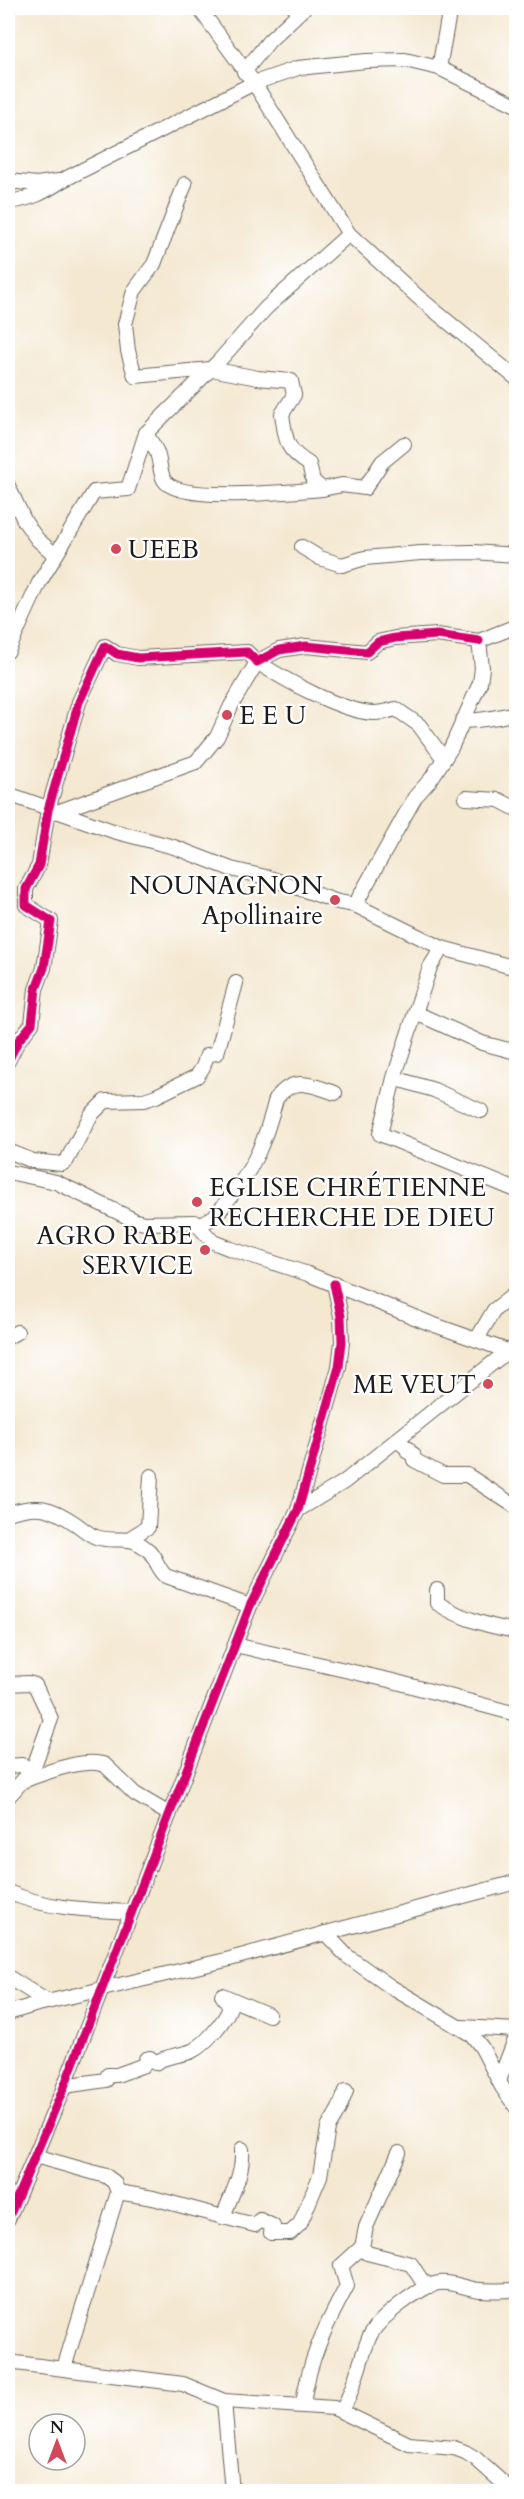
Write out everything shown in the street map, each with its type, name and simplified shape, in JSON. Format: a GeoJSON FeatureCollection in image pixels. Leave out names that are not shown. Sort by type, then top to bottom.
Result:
{"type":"FeatureCollection","features":[{"type":"Feature","properties":{"kind":"street"},"geometry":{"type":"LineString","coordinates":[[199,8],[249,77],[349,234],[418,297],[516,378]]}},
{"type":"Feature","properties":{"kind":"street"},"geometry":{"type":"LineString","coordinates":[[249,77],[269,41],[304,8]]}},
{"type":"Feature","properties":{"kind":"street"},"geometry":{"type":"LineString","coordinates":[[439,68],[450,8]]}},
{"type":"Feature","properties":{"kind":"street"},"geometry":{"type":"LineString","coordinates":[[8,202],[27,200],[249,77],[298,68],[366,61],[405,60],[439,68],[516,105]]}},
{"type":"Feature","properties":{"kind":"street"},"geometry":{"type":"LineString","coordinates":[[8,181],[37,184],[63,180]]}},
{"type":"Feature","properties":{"kind":"street"},"geometry":{"type":"LineString","coordinates":[[185,184],[154,264],[134,291],[125,324],[128,351],[135,376],[211,369],[258,378],[291,381],[294,395],[282,414],[285,438],[292,454],[309,464],[313,480],[322,489]]}},
{"type":"Feature","properties":{"kind":"street"},"geometry":{"type":"LineString","coordinates":[[8,651],[39,583],[94,492],[128,489],[146,434],[211,369],[266,308],[349,234]]}},
{"type":"Feature","properties":{"kind":"street"},"geometry":{"type":"LineString","coordinates":[[146,434],[157,452],[164,480],[173,488],[216,495],[322,489],[342,485],[365,488],[382,462],[404,444]]}},
{"type":"Feature","properties":{"kind":"street"},"geometry":{"type":"LineString","coordinates":[[8,486],[25,522],[37,539],[55,555]]}},
{"type":"Feature","properties":{"kind":"street"},"geometry":{"type":"LineString","coordinates":[[302,547],[320,558],[342,565],[365,558],[420,553],[473,552],[516,555]]}},
{"type":"Feature","properties":{"kind":"street"},"geometry":{"type":"LineString","coordinates":[[52,811],[196,762],[216,737],[256,662],[279,650],[306,646],[367,652],[378,642],[437,634],[479,641],[514,627],[516,623]]}},
{"type":"Feature","properties":{"kind":"street"},"geometry":{"type":"LineString","coordinates":[[355,904],[415,797],[451,748],[480,683],[482,668],[479,641]]}},
{"type":"Feature","properties":{"kind":"street"},"geometry":{"type":"LineString","coordinates":[[8,1061],[18,1041],[32,1024],[36,989],[44,968],[51,930],[51,921],[26,905],[26,890],[39,865],[79,702],[105,646],[117,654],[138,658],[248,652],[256,662],[281,677],[341,705],[373,713],[396,710],[419,725],[444,759]]}},
{"type":"Feature","properties":{"kind":"street"},"geometry":{"type":"LineString","coordinates":[[462,721],[481,721],[494,716],[516,713]]}},
{"type":"Feature","properties":{"kind":"street"},"geometry":{"type":"LineString","coordinates":[[8,794],[113,831],[174,847],[231,869],[270,878],[338,902],[355,904],[442,948],[516,968]]}},
{"type":"Feature","properties":{"kind":"street"},"geometry":{"type":"LineString","coordinates":[[466,798],[499,800],[516,809]]}},
{"type":"Feature","properties":{"kind":"street"},"geometry":{"type":"LineString","coordinates":[[442,948],[430,967],[394,1078],[380,1134],[516,1190]]}},
{"type":"Feature","properties":{"kind":"street"},"geometry":{"type":"LineString","coordinates":[[8,1151],[33,1161],[62,1164],[67,1160],[91,1115],[105,1101],[144,1100],[197,1076],[207,1054],[217,1053],[236,983]]}},
{"type":"Feature","properties":{"kind":"street"},"geometry":{"type":"LineString","coordinates":[[416,1013],[482,1043],[516,1052]]}},
{"type":"Feature","properties":{"kind":"street"},"geometry":{"type":"LineString","coordinates":[[394,1078],[434,1090],[481,1111]]}},
{"type":"Feature","properties":{"kind":"street"},"geometry":{"type":"LineString","coordinates":[[8,1173],[56,1182],[136,1221],[144,1223],[189,1221],[199,1224],[214,1219],[242,1184],[255,1162],[276,1099],[282,1091],[290,1085],[301,1083],[335,1093]]}},
{"type":"Feature","properties":{"kind":"street"},"geometry":{"type":"LineString","coordinates":[[199,1224],[208,1238],[222,1246],[334,1284],[429,1323],[514,1351]]}},
{"type":"Feature","properties":{"kind":"street"},"geometry":{"type":"LineString","coordinates":[[8,2218],[64,2086],[250,1606],[298,1509],[339,1367],[342,1342],[341,1316],[334,1284]]}},
{"type":"Feature","properties":{"kind":"street"},"geometry":{"type":"LineString","coordinates":[[477,1339],[494,1310],[516,1293]]}},
{"type":"Feature","properties":{"kind":"street"},"geometry":{"type":"LineString","coordinates":[[298,1509],[344,1482],[514,1351]]}},
{"type":"Feature","properties":{"kind":"street"},"geometry":{"type":"LineString","coordinates":[[397,1440],[413,1454],[414,1460],[443,1475],[467,1475],[516,1507]]}},
{"type":"Feature","properties":{"kind":"street"},"geometry":{"type":"LineString","coordinates":[[151,1476],[148,1527],[150,1551],[160,1571],[166,1576],[250,1606]]}},
{"type":"Feature","properties":{"kind":"street"},"geometry":{"type":"LineString","coordinates":[[8,1513],[24,1508],[47,1508],[58,1511],[92,1536],[130,1538],[150,1551]]}},
{"type":"Feature","properties":{"kind":"street"},"geometry":{"type":"LineString","coordinates":[[130,1538],[148,1527]]}},
{"type":"Feature","properties":{"kind":"street"},"geometry":{"type":"LineString","coordinates":[[437,1590],[437,1603],[448,1611],[475,1622],[516,1631]]}},
{"type":"Feature","properties":{"kind":"street"},"geometry":{"type":"LineString","coordinates":[[235,1645],[516,1714]]}},
{"type":"Feature","properties":{"kind":"street"},"geometry":{"type":"LineString","coordinates":[[8,1684],[35,1685],[50,1713],[50,1726],[29,1774],[8,1797]]}},
{"type":"Feature","properties":{"kind":"street"},"geometry":{"type":"LineString","coordinates":[[29,1774],[87,1763],[99,1763],[112,1771],[135,1794],[169,1814]]}},
{"type":"Feature","properties":{"kind":"street"},"geometry":{"type":"LineString","coordinates":[[8,1766],[22,1765],[29,1774]]}},
{"type":"Feature","properties":{"kind":"street"},"geometry":{"type":"LineString","coordinates":[[8,2013],[325,1933],[514,1880]]}},
{"type":"Feature","properties":{"kind":"street"},"geometry":{"type":"LineString","coordinates":[[8,1892],[36,1903],[55,1907],[131,1912]]}},
{"type":"Feature","properties":{"kind":"street"},"geometry":{"type":"LineString","coordinates":[[325,1933],[347,1956],[391,1987],[472,2035],[482,2048],[499,2081],[515,2102]]}},
{"type":"Feature","properties":{"kind":"street"},"geometry":{"type":"LineString","coordinates":[[8,1977],[48,2002]]}},
{"type":"Feature","properties":{"kind":"street"},"geometry":{"type":"LineString","coordinates":[[64,2086],[106,2080],[108,2075],[117,2075],[144,2065],[150,2058],[155,2063],[161,2059],[192,2051],[202,2044],[226,2018],[230,2007],[222,1995],[269,2015]]}},
{"type":"Feature","properties":{"kind":"street"},"geometry":{"type":"LineString","coordinates":[[461,2027],[516,2030]]}},
{"type":"Feature","properties":{"kind":"street"},"geometry":{"type":"LineString","coordinates":[[499,2081],[516,2037]]}},
{"type":"Feature","properties":{"kind":"street"},"geometry":{"type":"LineString","coordinates":[[118,2192],[153,2198],[255,2224],[260,2220],[273,2226],[272,2233],[290,2233],[300,2224],[315,2193],[322,2170],[328,2128],[346,2091]]}},
{"type":"Feature","properties":{"kind":"street"},"geometry":{"type":"LineString","coordinates":[[223,2217],[243,2161],[242,2149]]}},
{"type":"Feature","properties":{"kind":"street"},"geometry":{"type":"LineString","coordinates":[[303,2405],[306,2380],[322,2332],[347,2286],[341,2266],[362,2247],[366,2227],[399,2153]]}},
{"type":"Feature","properties":{"kind":"street"},"geometry":{"type":"LineString","coordinates":[[35,2156],[106,2176],[114,2182],[118,2192],[64,2368]]}},
{"type":"Feature","properties":{"kind":"street"},"geometry":{"type":"LineString","coordinates":[[362,2247],[367,2253],[411,2264],[422,2280],[430,2286]]}},
{"type":"Feature","properties":{"kind":"street"},"geometry":{"type":"LineString","coordinates":[[342,2411],[352,2393],[369,2336],[392,2311],[420,2291],[438,2283],[478,2290],[516,2290]]}},
{"type":"Feature","properties":{"kind":"street"},"geometry":{"type":"LineString","coordinates":[[8,2362],[183,2384],[224,2401],[334,2408],[409,2444],[454,2448],[465,2452],[513,2492]]}},
{"type":"Feature","properties":{"kind":"street"},"geometry":{"type":"LineString","coordinates":[[224,2401],[232,2492]]}},
{"type":"Feature","properties":{"kind":"cycle path"},"geometry":{"type":"LineString","coordinates":[[8,1061],[18,1041],[32,1024],[36,989],[44,968],[51,921],[26,905],[26,889],[39,865],[48,810],[79,702],[105,646],[117,654],[138,658],[247,652],[257,662],[279,650],[306,646],[367,652],[378,642],[395,638],[437,635],[479,641]]}},
{"type":"Feature","properties":{"kind":"cycle path"},"geometry":{"type":"LineString","coordinates":[[8,2219],[62,2092],[250,1606],[298,1510],[339,1367],[342,1342],[341,1316],[334,1284]]}},
{"type":"Feature","properties":{"kind":"place","name":"UEEB"},"geometry":{"type":"Point","coordinates":[116,549]}},
{"type":"Feature","properties":{"kind":"place","name":"E E U"},"geometry":{"type":"Point","coordinates":[227,715]}},
{"type":"Feature","properties":{"kind":"place","name":"NOUNAGNON Apollinaire"},"geometry":{"type":"Point","coordinates":[335,900]}},
{"type":"Feature","properties":{"kind":"place","name":"EGLISE CHRÉTIENNE RECHERCHE DE DIEU"},"geometry":{"type":"Point","coordinates":[197,1202]}},
{"type":"Feature","properties":{"kind":"place","name":"AGRO RABE SERVICE"},"geometry":{"type":"Point","coordinates":[205,1250]}},
{"type":"Feature","properties":{"kind":"place","name":"ME VEUT"},"geometry":{"type":"Point","coordinates":[488,1384]}}]}
